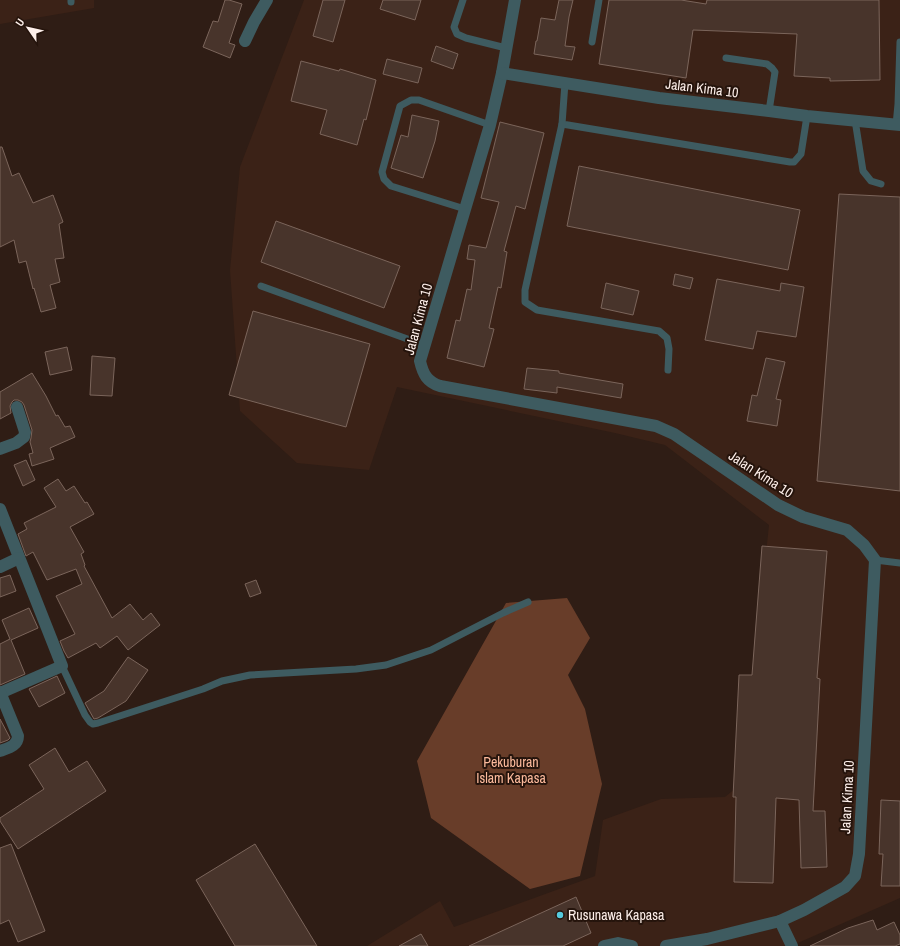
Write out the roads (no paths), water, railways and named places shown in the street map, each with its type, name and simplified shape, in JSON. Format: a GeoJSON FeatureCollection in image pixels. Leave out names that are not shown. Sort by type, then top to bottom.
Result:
{"type":"FeatureCollection","features":[{"type":"Feature","properties":{"kind":"street"},"geometry":{"type":"LineString","coordinates":[[245,41],[267,0]]}},
{"type":"Feature","properties":{"kind":"street","name":"Jalan Kima 10"},"geometry":{"type":"LineString","coordinates":[[515,0],[502,74],[490,125],[420,361],[422,370],[426,377],[432,384],[440,386],[656,426],[674,434],[778,505],[803,517],[847,530],[864,545],[875,560],[859,854],[855,876],[846,887],[804,910],[780,921],[707,939],[666,946]]}},
{"type":"Feature","properties":{"kind":"street","name":"Jalan Kima 10"},"geometry":{"type":"LineString","coordinates":[[502,74],[659,98],[807,116],[898,125]]}},
{"type":"Feature","properties":{"kind":"street"},"geometry":{"type":"LineString","coordinates":[[0,449],[16,443],[24,437],[25,432],[17,407]]}},
{"type":"Feature","properties":{"kind":"street"},"geometry":{"type":"LineString","coordinates":[[0,509],[62,666],[0,693],[18,736],[16,744],[0,752]]}},
{"type":"Feature","properties":{"kind":"street"},"geometry":{"type":"LineString","coordinates":[[0,567],[19,558]]}},
{"type":"Feature","properties":{"kind":"street"},"geometry":{"type":"LineString","coordinates":[[780,921],[792,946]]}},
{"type":"Feature","properties":{"kind":"street"},"geometry":{"type":"LineString","coordinates":[[604,946],[618,943],[632,946]]}},
{"type":"Feature","properties":{"kind":"lane"},"geometry":{"type":"LineString","coordinates":[[463,0],[454,27],[457,34],[466,38],[506,48]]}},
{"type":"Feature","properties":{"kind":"lane"},"geometry":{"type":"LineString","coordinates":[[592,42],[599,0]]}},
{"type":"Feature","properties":{"kind":"lane"},"geometry":{"type":"LineString","coordinates":[[898,125],[900,42]]}},
{"type":"Feature","properties":{"kind":"lane"},"geometry":{"type":"LineString","coordinates":[[726,58],[767,64],[772,68],[775,72],[769,111]]}},
{"type":"Feature","properties":{"kind":"lane"},"geometry":{"type":"LineString","coordinates":[[565,83],[562,124],[525,290],[525,302],[537,310],[659,332],[667,338],[669,349],[668,370]]}},
{"type":"Feature","properties":{"kind":"lane"},"geometry":{"type":"LineString","coordinates":[[465,209],[391,186],[384,179],[382,172],[400,106],[411,100],[419,100],[490,125]]}},
{"type":"Feature","properties":{"kind":"lane"},"geometry":{"type":"LineString","coordinates":[[562,124],[794,162],[801,154],[807,116]]}},
{"type":"Feature","properties":{"kind":"lane"},"geometry":{"type":"LineString","coordinates":[[855,120],[863,171],[871,181],[881,184]]}},
{"type":"Feature","properties":{"kind":"lane"},"geometry":{"type":"LineString","coordinates":[[261,286],[424,345]]}},
{"type":"Feature","properties":{"kind":"lane"},"geometry":{"type":"LineString","coordinates":[[875,560],[900,562]]}},
{"type":"Feature","properties":{"kind":"lane"},"geometry":{"type":"LineString","coordinates":[[62,666],[85,715],[93,724],[196,692],[222,681],[250,675],[356,669],[386,665],[431,650],[503,613],[528,602]]}},
{"type":"Feature","properties":{"kind":"place","name":"Rusunawa Kapasa"},"geometry":{"type":"Point","coordinates":[560,915]}},
{"type":"Feature","properties":{"kind":"park label","name":"Pekuburan Islam Kapasa"},"geometry":{"type":"Point","coordinates":[511,770]}}]}
